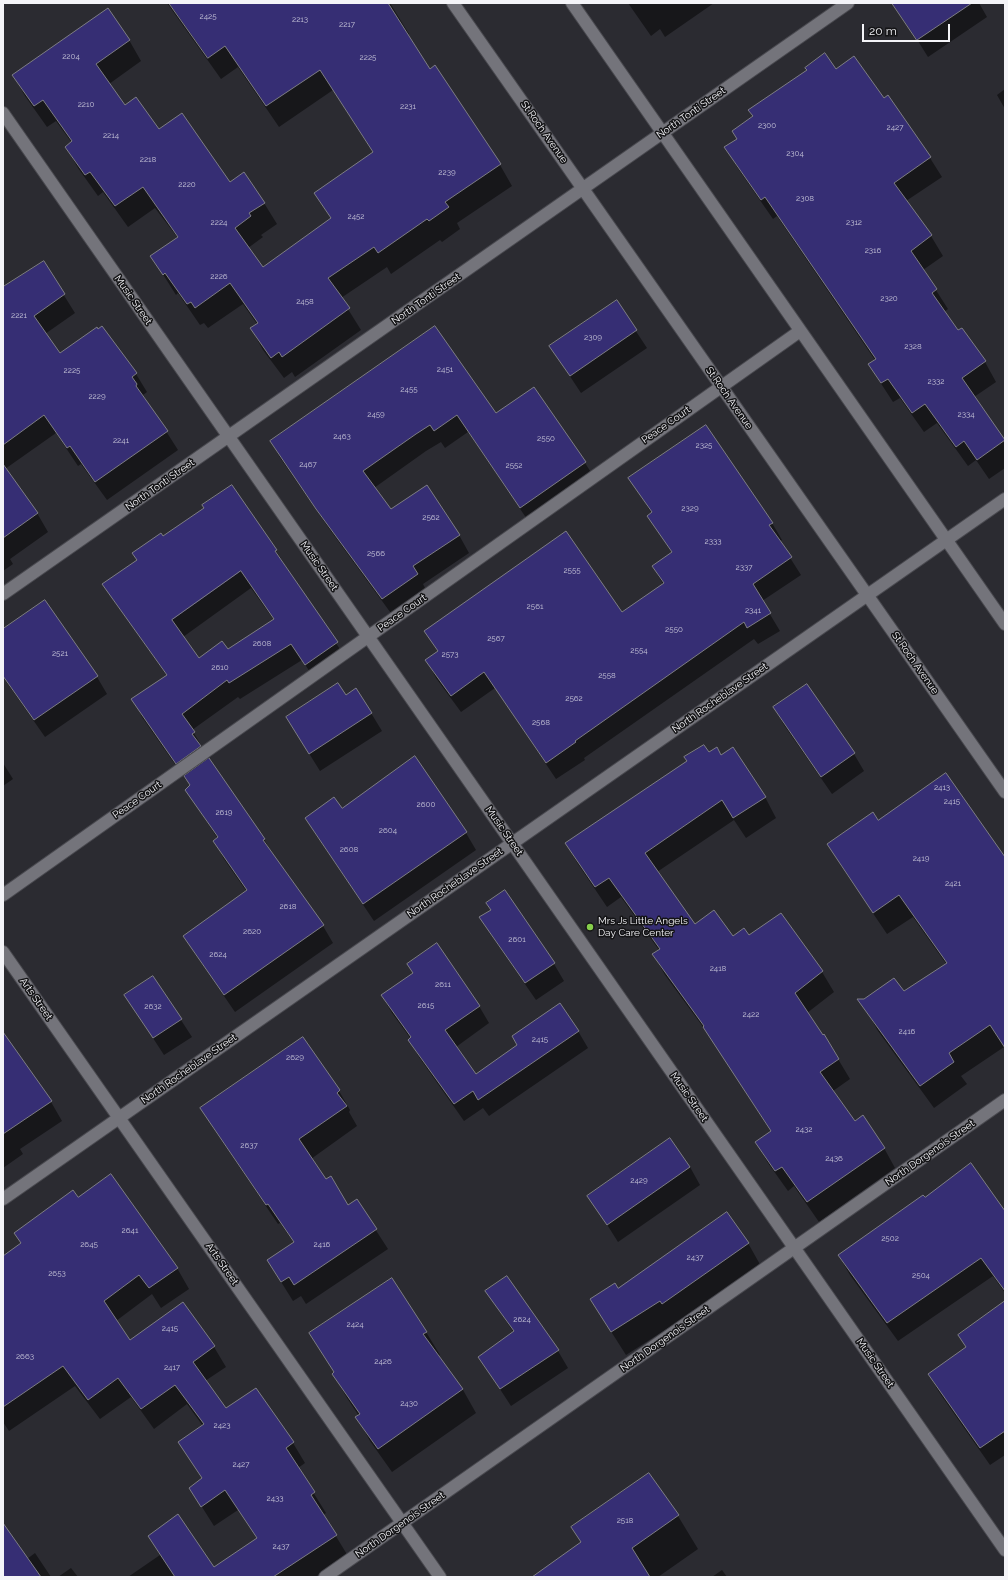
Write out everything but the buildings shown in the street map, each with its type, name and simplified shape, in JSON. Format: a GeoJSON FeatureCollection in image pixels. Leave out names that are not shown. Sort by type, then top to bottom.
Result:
{"type":"FeatureCollection","features":[{"type":"Feature","properties":{"kind":"street","name":"St Roch Avenue"},"geometry":{"type":"LineString","coordinates":[[453,3],[1005,792]]}},
{"type":"Feature","properties":{"kind":"street"},"geometry":{"type":"LineString","coordinates":[[572,3],[1005,624]]}},
{"type":"Feature","properties":{"kind":"street","name":"North Tonti Street"},"geometry":{"type":"LineString","coordinates":[[3,594],[848,3]]}},
{"type":"Feature","properties":{"kind":"street","name":"Music Street"},"geometry":{"type":"LineString","coordinates":[[3,113],[1005,1550]]}},
{"type":"Feature","properties":{"kind":"street","name":"Peace Court"},"geometry":{"type":"LineString","coordinates":[[3,895],[800,331]]}},
{"type":"Feature","properties":{"kind":"street","name":"North Rocheblave Street"},"geometry":{"type":"LineString","coordinates":[[3,1199],[1005,499]]}},
{"type":"Feature","properties":{"kind":"street","name":"Arts Street"},"geometry":{"type":"LineString","coordinates":[[3,952],[440,1577]]}},
{"type":"Feature","properties":{"kind":"street","name":"North Dorgenois Street"},"geometry":{"type":"LineString","coordinates":[[325,1577],[1005,1100]]}},
{"type":"Feature","properties":{"kind":"place","name":"Mrs Js Little Angels Day Care Center"},"geometry":{"type":"Point","coordinates":[590,927]}}]}
